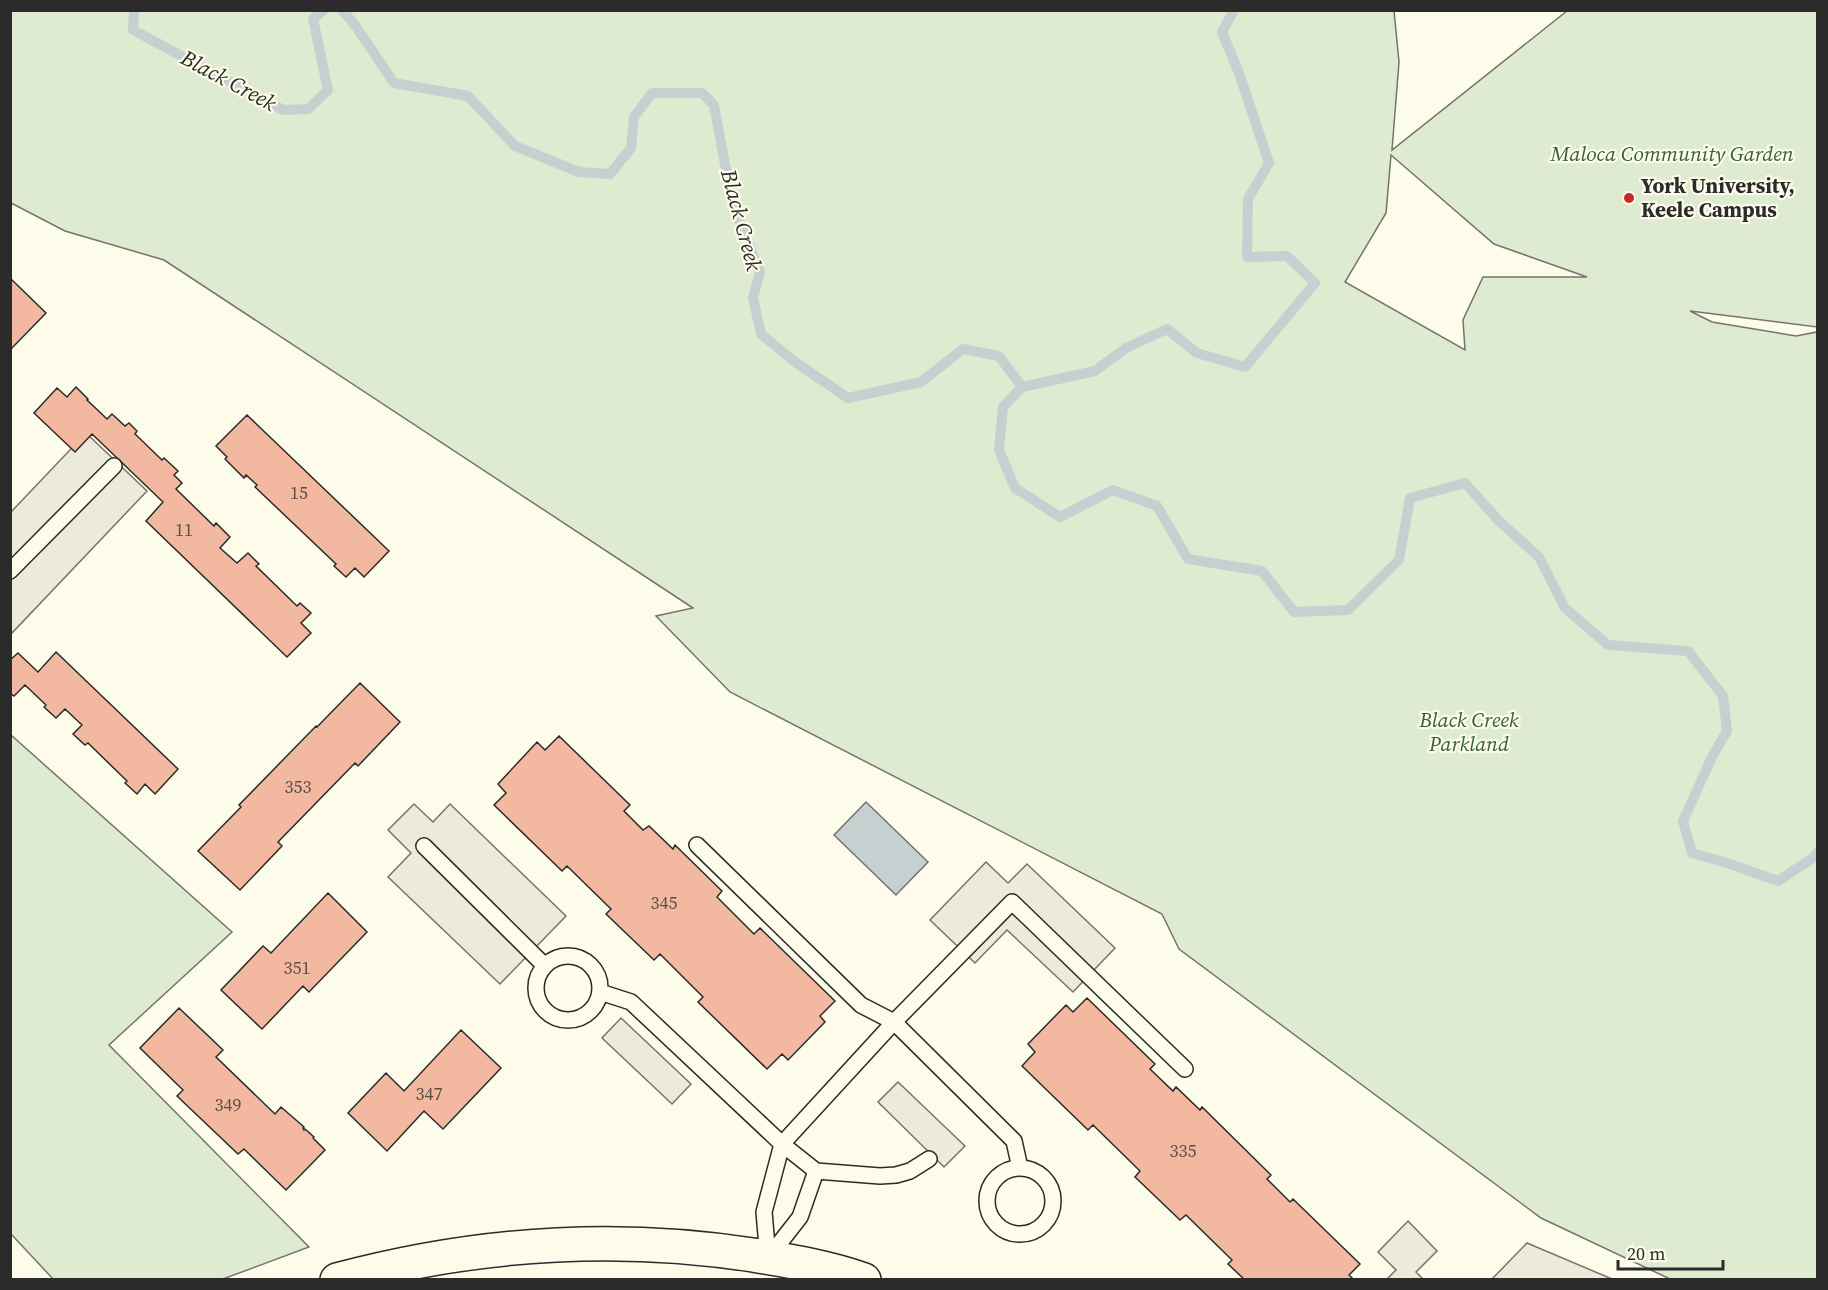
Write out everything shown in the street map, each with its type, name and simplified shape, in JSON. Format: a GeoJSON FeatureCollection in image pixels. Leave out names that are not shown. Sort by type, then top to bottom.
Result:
{"type":"FeatureCollection","features":[{"type":"Feature","properties":{"kind":"street"},"geometry":{"type":"LineString","coordinates":[[337,1280],[399,1264],[479,1251],[555,1244],[624,1243],[725,1251],[798,1262],[864,1280]]}},
{"type":"Feature","properties":{"kind":"lane"},"geometry":{"type":"LineString","coordinates":[[10,571],[114,466]]}},
{"type":"Feature","properties":{"kind":"lane"},"geometry":{"type":"LineString","coordinates":[[697,845],[861,1005],[894,1022],[1014,1142],[1020,1168]]}},
{"type":"Feature","properties":{"kind":"lane"},"geometry":{"type":"LineString","coordinates":[[424,846],[544,965]]}},
{"type":"Feature","properties":{"kind":"lane"},"geometry":{"type":"LineString","coordinates":[[768,1258],[764,1212],[782,1144],[894,1022],[1012,902],[1185,1069]]}},
{"type":"Feature","properties":{"kind":"lane"},"geometry":{"type":"LineString","coordinates":[[562,956],[572,956],[590,964],[597,972],[600,992],[597,1003],[590,1012],[570,1021],[558,1019],[541,1007],[536,996],[535,985],[544,965],[562,956]]}},
{"type":"Feature","properties":{"kind":"lane"},"geometry":{"type":"LineString","coordinates":[[600,992],[631,1002],[782,1144],[816,1172],[880,1176],[910,1171],[929,1159]]}},
{"type":"Feature","properties":{"kind":"lane"},"geometry":{"type":"LineString","coordinates":[[1020,1168],[1030,1170],[1046,1180],[1050,1189],[1052,1209],[1042,1226],[1034,1231],[1014,1234],[997,1225],[990,1216],[987,1205],[992,1184],[999,1176],[1009,1170],[1020,1168]]}},
{"type":"Feature","properties":{"kind":"lane"},"geometry":{"type":"LineString","coordinates":[[768,1258],[800,1217],[816,1172]]}},
{"type":"Feature","properties":{"kind":"green space","name":"Black Creek Parkland"},"geometry":{"type":"Polygon","coordinates":[[[10,11],[1394,11],[1399,62],[1392,150],[1567,11],[1817,11],[1817,327],[1690,311],[1712,322],[1796,336],[1817,332],[1817,1279],[1670,1279],[1541,1218],[1179,949],[1162,914],[730,692],[656,616],[693,608],[164,260],[65,231],[11,203],[10,11]],[[1391,155],[1386,213],[1345,282],[1465,350],[1463,320],[1483,277],[1587,277],[1494,244],[1391,155]]]}},
{"type":"Feature","properties":{"kind":"green space"},"geometry":{"type":"Polygon","coordinates":[[[11,735],[232,932],[109,1045],[309,1247],[223,1279],[54,1280],[11,1234],[11,735]]]}},
{"type":"Feature","properties":{"kind":"shaded area"},"geometry":{"type":"Polygon","coordinates":[[[86,433],[147,491],[11,634],[11,512],[86,433]]]}},
{"type":"Feature","properties":{"kind":"shaded area"},"geometry":{"type":"Polygon","coordinates":[[[866,802],[928,862],[896,895],[834,835],[866,802]]]}},
{"type":"Feature","properties":{"kind":"shaded area"},"geometry":{"type":"Polygon","coordinates":[[[414,804],[433,822],[450,804],[566,916],[500,984],[388,877],[411,853],[388,830],[414,804]]]}},
{"type":"Feature","properties":{"kind":"shaded area"},"geometry":{"type":"Polygon","coordinates":[[[986,862],[1008,883],[1027,864],[1115,948],[1073,992],[1007,930],[975,963],[930,920],[986,862]]]}},
{"type":"Feature","properties":{"kind":"shaded area"},"geometry":{"type":"Polygon","coordinates":[[[621,1018],[691,1084],[672,1104],[602,1038],[621,1018]]]}},
{"type":"Feature","properties":{"kind":"shaded area"},"geometry":{"type":"Polygon","coordinates":[[[898,1082],[965,1146],[944,1167],[878,1102],[898,1082]]]}},
{"type":"Feature","properties":{"kind":"shaded area"},"geometry":{"type":"Polygon","coordinates":[[[1408,1221],[1437,1251],[1416,1272],[1423,1279],[1387,1279],[1396,1270],[1378,1252],[1408,1221]]]}},
{"type":"Feature","properties":{"kind":"shaded area"},"geometry":{"type":"Polygon","coordinates":[[[1527,1243],[1612,1279],[1492,1279],[1527,1243]]]}},
{"type":"Feature","properties":{"kind":"building"},"geometry":{"type":"Polygon","coordinates":[[[10,278],[46,313],[12,348],[10,346],[10,278]]]}},
{"type":"Feature","properties":{"kind":"building"},"geometry":{"type":"Polygon","coordinates":[[[76,387],[107,419],[112,414],[125,426],[129,423],[137,431],[135,434],[162,460],[164,458],[178,471],[174,475],[182,483],[176,489],[214,526],[216,523],[230,537],[220,548],[237,563],[248,553],[259,564],[256,566],[297,606],[300,603],[311,613],[301,623],[311,633],[287,657],[146,521],[163,502],[92,434],[75,452],[34,413],[57,388],[67,397],[76,387]]]}},
{"type":"Feature","properties":{"kind":"building"},"geometry":{"type":"Polygon","coordinates":[[[247,415],[389,551],[364,577],[355,568],[346,577],[334,566],[336,564],[255,487],[257,485],[246,475],[244,478],[225,459],[227,457],[216,446],[247,415]]]}},
{"type":"Feature","properties":{"kind":"building"},"geometry":{"type":"Polygon","coordinates":[[[56,652],[178,769],[155,794],[145,784],[137,794],[88,743],[85,745],[73,734],[82,725],[65,709],[56,718],[25,685],[14,696],[10,693],[10,660],[18,653],[38,672],[56,652]]]}},
{"type":"Feature","properties":{"kind":"building"},"geometry":{"type":"Polygon","coordinates":[[[360,683],[400,722],[358,766],[355,763],[278,842],[282,846],[240,890],[198,851],[241,807],[239,805],[360,683]]]}},
{"type":"Feature","properties":{"kind":"building"},"geometry":{"type":"Polygon","coordinates":[[[559,736],[630,805],[624,811],[643,830],[649,826],[673,849],[675,845],[722,891],[717,897],[754,934],[760,928],[835,1001],[820,1016],[825,1022],[788,1060],[782,1054],[767,1069],[698,1002],[703,997],[660,954],[654,960],[606,914],[611,909],[567,866],[562,871],[494,805],[506,793],[498,784],[537,742],[545,750],[559,736]]]}},
{"type":"Feature","properties":{"kind":"building"},"geometry":{"type":"Polygon","coordinates":[[[328,893],[367,932],[309,992],[303,986],[262,1029],[221,990],[263,946],[271,953],[328,893]]]}},
{"type":"Feature","properties":{"kind":"building"},"geometry":{"type":"Polygon","coordinates":[[[1087,998],[1155,1064],[1150,1069],[1173,1091],[1176,1087],[1200,1110],[1202,1107],[1271,1175],[1267,1179],[1290,1202],[1293,1199],[1360,1264],[1349,1275],[1354,1280],[1245,1280],[1228,1264],[1232,1260],[1186,1215],[1180,1220],[1135,1177],[1140,1171],[1093,1125],[1088,1130],[1022,1066],[1035,1052],[1028,1044],[1066,1005],[1073,1012],[1087,998]]]}},
{"type":"Feature","properties":{"kind":"building"},"geometry":{"type":"Polygon","coordinates":[[[179,1008],[223,1050],[216,1057],[275,1114],[281,1107],[325,1150],[286,1190],[244,1149],[238,1154],[177,1096],[183,1090],[140,1048],[179,1008]]]}},
{"type":"Feature","properties":{"kind":"building"},"geometry":{"type":"Polygon","coordinates":[[[461,1030],[501,1068],[443,1129],[424,1111],[387,1151],[348,1113],[386,1073],[404,1091],[461,1030]]]}},
{"type":"Feature","properties":{"kind":"waterway","name":"Black Creek"},"geometry":{"type":"LineString","coordinates":[[134,10],[133,30],[283,110],[308,109],[328,90],[313,19],[324,10]]}},
{"type":"Feature","properties":{"kind":"waterway","name":"Black Creek"},"geometry":{"type":"LineString","coordinates":[[342,10],[355,25],[394,83],[468,96],[515,146],[579,172],[610,174],[631,148],[634,117],[652,93],[702,93],[714,105],[738,217],[760,272],[753,298],[761,334],[795,362],[848,398],[921,382],[963,349],[999,356],[1022,387]]}},
{"type":"Feature","properties":{"kind":"waterway"},"geometry":{"type":"LineString","coordinates":[[1022,387],[1095,371],[1126,348],[1167,329],[1197,353],[1245,367],[1315,283],[1287,256],[1247,257],[1248,199],[1269,163],[1239,73],[1222,32],[1234,10]]}},
{"type":"Feature","properties":{"kind":"waterway","name":"Black Creek"},"geometry":{"type":"LineString","coordinates":[[1022,387],[1003,407],[999,450],[1015,488],[1060,517],[1113,490],[1157,506],[1188,559],[1262,571],[1294,612],[1348,610],[1399,560],[1410,498],[1465,483],[1499,521],[1539,557],[1565,608],[1608,645],[1688,651],[1723,696],[1727,731],[1712,757],[1683,821],[1692,853],[1778,881],[1818,852]]}},
{"type":"Feature","properties":{"kind":"place","name":"York University, Keele Campus"},"geometry":{"type":"Point","coordinates":[1629,198]}},
{"type":"Feature","properties":{"kind":"park label","name":"Maloca Community Garden"},"geometry":{"type":"Point","coordinates":[1672,154]}}]}
